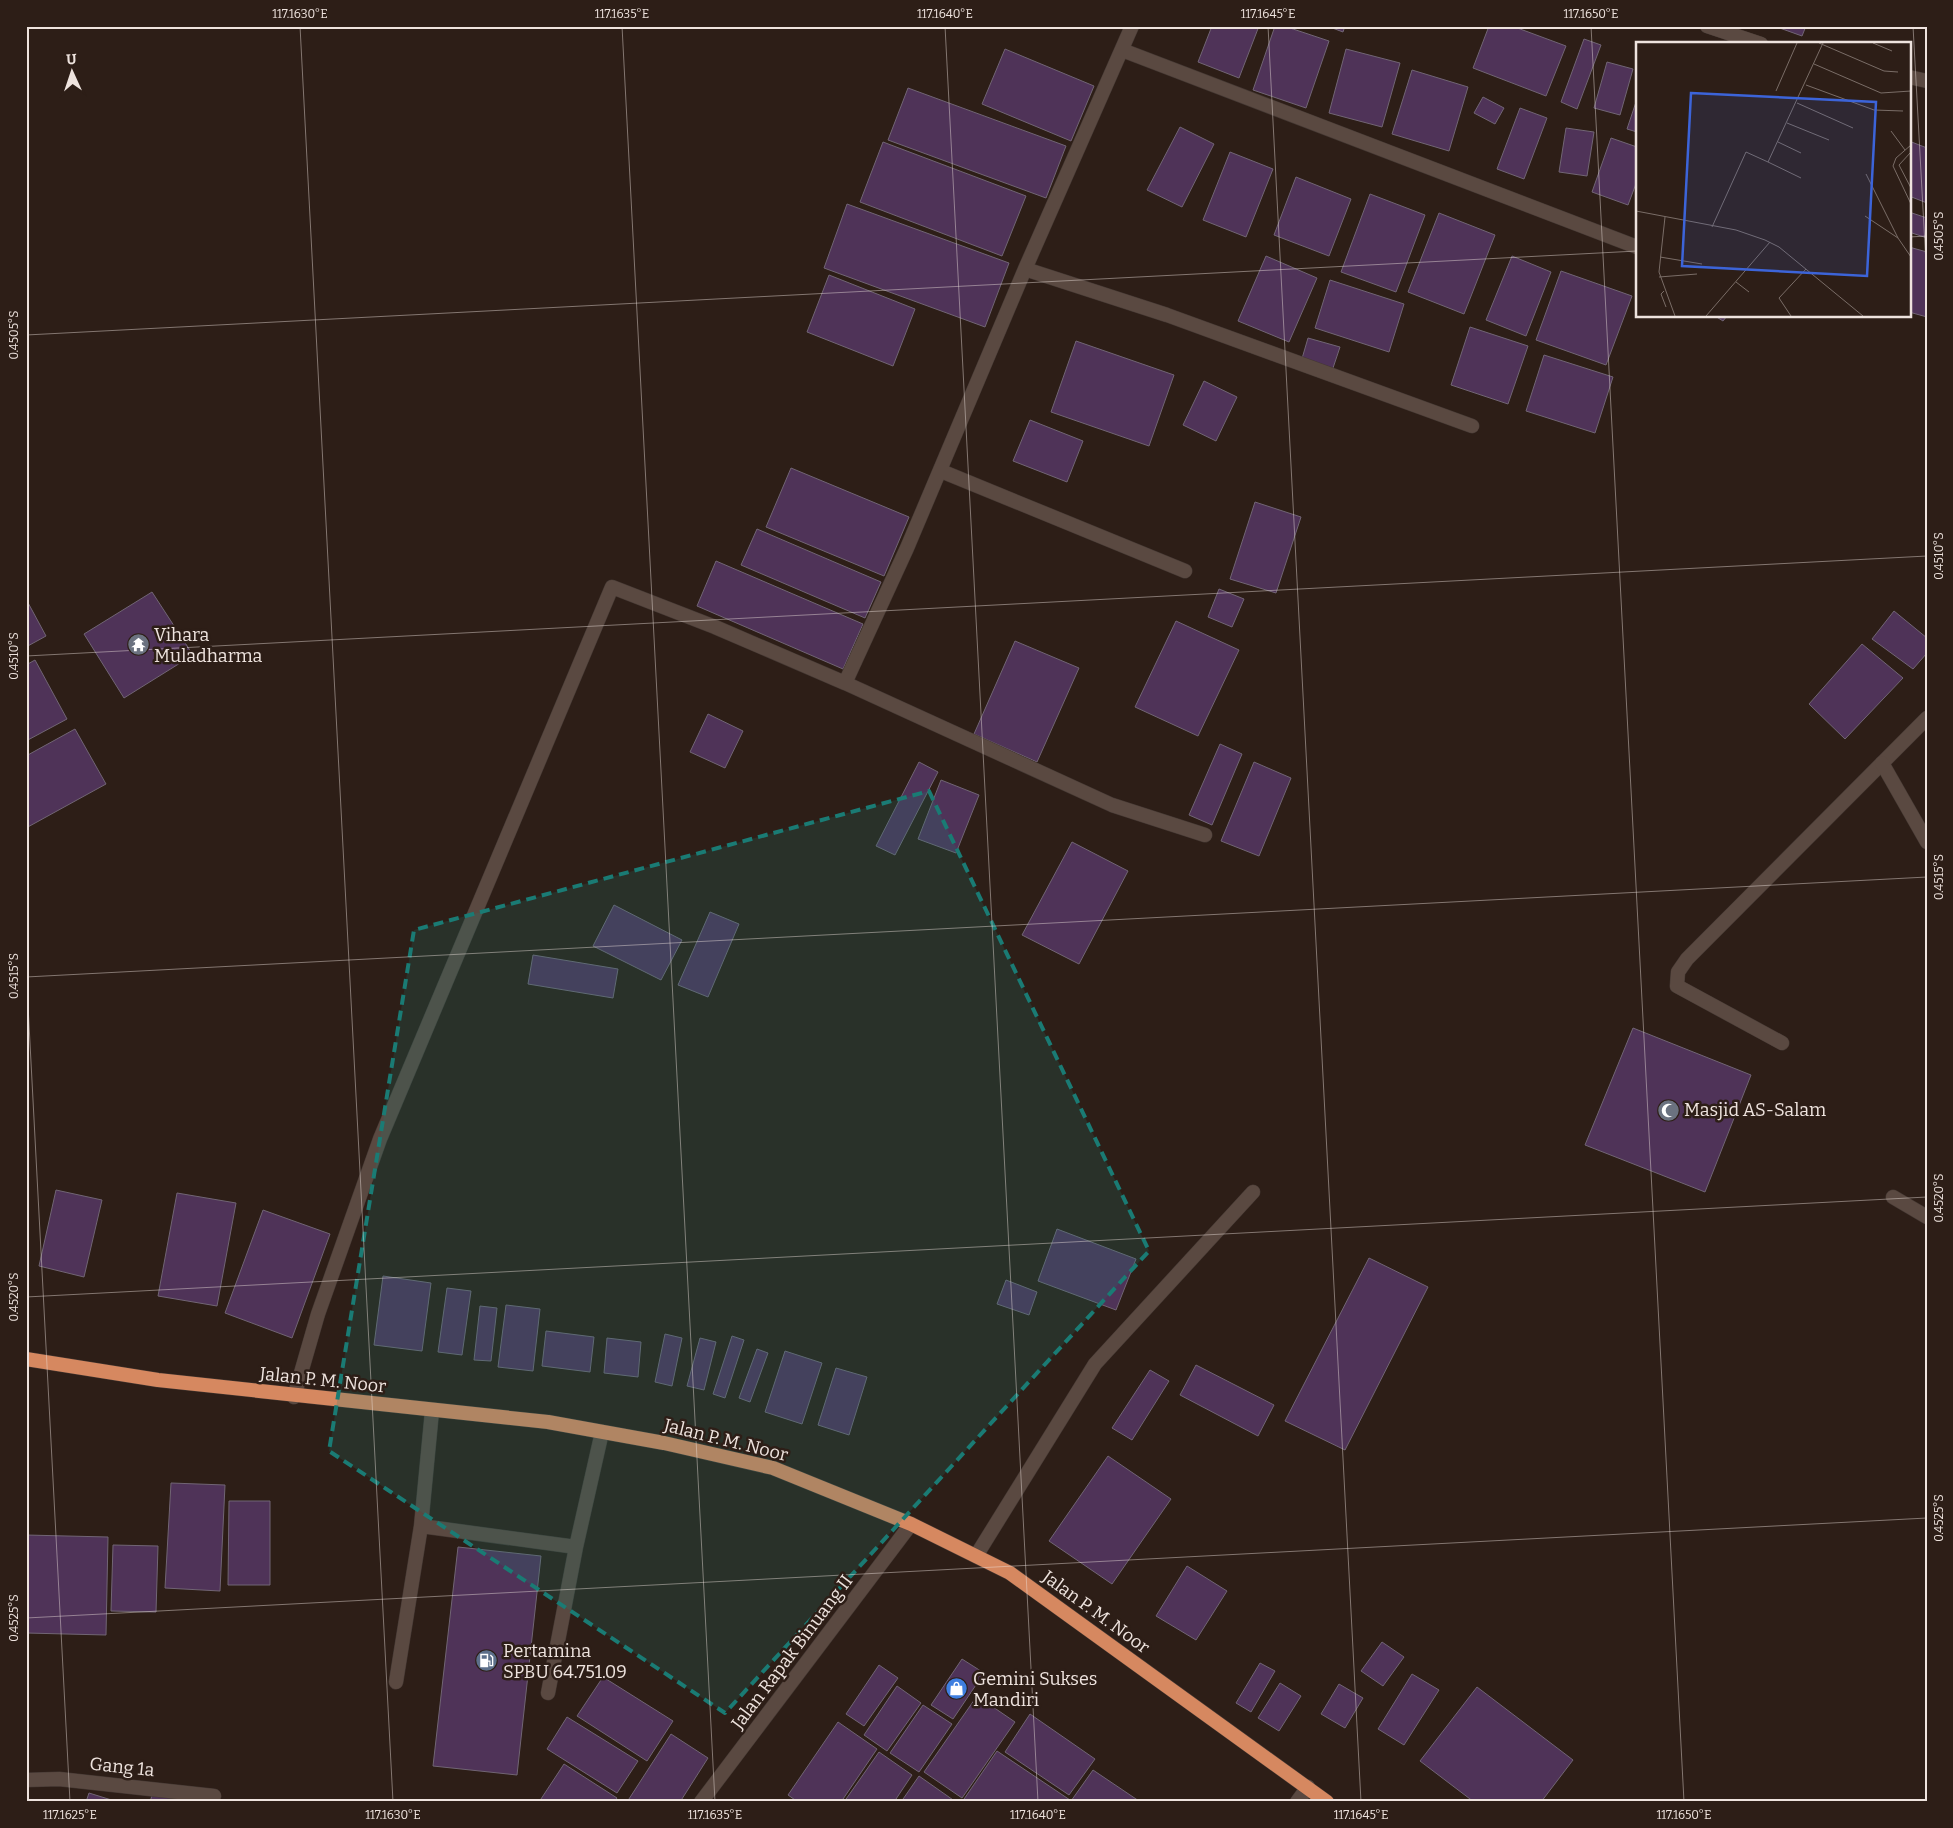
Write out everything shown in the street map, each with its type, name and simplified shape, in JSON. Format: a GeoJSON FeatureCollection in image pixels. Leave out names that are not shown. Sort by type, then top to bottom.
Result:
{"type":"FeatureCollection","features":[{"type":"Feature","properties":{"kind":"highway","name":"Jalan P. M. Noor"},"geometry":{"type":"LineString","coordinates":[[26,1359],[158,1380],[548,1422],[664,1442],[773,1468],[911,1524],[1010,1573],[1327,1802]]}},
{"type":"Feature","properties":{"kind":"street"},"geometry":{"type":"LineString","coordinates":[[845,683],[941,471],[1025,269],[1132,26]]}},
{"type":"Feature","properties":{"kind":"street"},"geometry":{"type":"LineString","coordinates":[[1707,26],[1756,42]]}},
{"type":"Feature","properties":{"kind":"street"},"geometry":{"type":"LineString","coordinates":[[1122,50],[1636,246]]}},
{"type":"Feature","properties":{"kind":"street"},"geometry":{"type":"LineString","coordinates":[[1910,77],[1927,81]]}},
{"type":"Feature","properties":{"kind":"street"},"geometry":{"type":"LineString","coordinates":[[1025,269],[1167,315],[1472,426]]}},
{"type":"Feature","properties":{"kind":"street"},"geometry":{"type":"LineString","coordinates":[[941,471],[1185,571]]}},
{"type":"Feature","properties":{"kind":"street"},"geometry":{"type":"LineString","coordinates":[[294,1396],[318,1314],[380,1139],[612,587],[715,627],[845,683],[1112,805],[1205,835]]}},
{"type":"Feature","properties":{"kind":"street"},"geometry":{"type":"LineString","coordinates":[[1782,1044],[1677,986],[1678,972],[1687,959],[1927,718]]}},
{"type":"Feature","properties":{"kind":"street"},"geometry":{"type":"LineString","coordinates":[[1882,763],[1927,842]]}},
{"type":"Feature","properties":{"kind":"street"},"geometry":{"type":"LineString","coordinates":[[976,1556],[1095,1364],[1254,1192]]}},
{"type":"Feature","properties":{"kind":"street"},"geometry":{"type":"LineString","coordinates":[[1893,1197],[1927,1217]]}},
{"type":"Feature","properties":{"kind":"street"},"geometry":{"type":"LineString","coordinates":[[396,1682],[421,1526],[432,1411]]}},
{"type":"Feature","properties":{"kind":"street"},"geometry":{"type":"LineString","coordinates":[[548,1693],[576,1546],[602,1432]]}},
{"type":"Feature","properties":{"kind":"street","name":"Jalan Rapak Binuang II"},"geometry":{"type":"LineString","coordinates":[[701,1802],[911,1524]]}},
{"type":"Feature","properties":{"kind":"street"},"geometry":{"type":"LineString","coordinates":[[421,1526],[576,1546]]}},
{"type":"Feature","properties":{"kind":"street","name":"Gang 1a"},"geometry":{"type":"LineString","coordinates":[[26,1780],[59,1779],[214,1796]]}},
{"type":"Feature","properties":{"kind":"street"},"geometry":{"type":"LineString","coordinates":[[1298,1802],[1308,1787]]}},
{"type":"Feature","properties":{"kind":"highlighted area"},"geometry":{"type":"Polygon","coordinates":[[[929,791],[1149,1251],[725,1713],[329,1451],[414,930],[929,791]]]}},
{"type":"Feature","properties":{"kind":"building"},"geometry":{"type":"Polygon","coordinates":[[[1212,26],[1259,26],[1239,78],[1198,62],[1212,26]]]}},
{"type":"Feature","properties":{"kind":"building"},"geometry":{"type":"Polygon","coordinates":[[[1275,26],[1284,26],[1329,41],[1306,108],[1253,90],[1275,26]]]}},
{"type":"Feature","properties":{"kind":"building"},"geometry":{"type":"Polygon","coordinates":[[[1327,26],[1345,26],[1343,32],[1327,26]]]}},
{"type":"Feature","properties":{"kind":"building"},"geometry":{"type":"Polygon","coordinates":[[[1489,26],[1512,26],[1566,46],[1546,96],[1473,68],[1489,26]]]}},
{"type":"Feature","properties":{"kind":"building"},"geometry":{"type":"Polygon","coordinates":[[[1774,26],[1806,26],[1802,36],[1774,26]]]}},
{"type":"Feature","properties":{"kind":"building"},"geometry":{"type":"Polygon","coordinates":[[[1584,39],[1601,45],[1577,109],[1561,102],[1584,39]]]}},
{"type":"Feature","properties":{"kind":"building"},"geometry":{"type":"Polygon","coordinates":[[[1005,49],[1094,86],[1071,141],[982,104],[1005,49]]]}},
{"type":"Feature","properties":{"kind":"building"},"geometry":{"type":"Polygon","coordinates":[[[1346,49],[1400,63],[1382,127],[1329,113],[1346,49]]]}},
{"type":"Feature","properties":{"kind":"building"},"geometry":{"type":"Polygon","coordinates":[[[1607,62],[1633,69],[1620,115],[1594,108],[1607,62]]]}},
{"type":"Feature","properties":{"kind":"building"},"geometry":{"type":"Polygon","coordinates":[[[1412,70],[1468,87],[1449,151],[1392,134],[1412,70]]]}},
{"type":"Feature","properties":{"kind":"building"},"geometry":{"type":"Polygon","coordinates":[[[908,88],[1066,146],[1046,198],[888,140],[908,88]]]}},
{"type":"Feature","properties":{"kind":"building"},"geometry":{"type":"Polygon","coordinates":[[[1483,97],[1504,108],[1495,124],[1474,113],[1483,97]]]}},
{"type":"Feature","properties":{"kind":"building"},"geometry":{"type":"Polygon","coordinates":[[[1636,102],[1636,132],[1627,129],[1636,102]]]}},
{"type":"Feature","properties":{"kind":"building"},"geometry":{"type":"Polygon","coordinates":[[[1520,108],[1547,118],[1524,179],[1497,169],[1520,108]]]}},
{"type":"Feature","properties":{"kind":"building"},"geometry":{"type":"Polygon","coordinates":[[[1180,127],[1214,144],[1182,207],[1147,190],[1180,127]]]}},
{"type":"Feature","properties":{"kind":"building"},"geometry":{"type":"Polygon","coordinates":[[[1566,128],[1594,132],[1587,176],[1559,172],[1566,128]]]}},
{"type":"Feature","properties":{"kind":"building"},"geometry":{"type":"Polygon","coordinates":[[[1611,138],[1636,147],[1636,184],[1628,205],[1592,192],[1611,138]]]}},
{"type":"Feature","properties":{"kind":"building"},"geometry":{"type":"Polygon","coordinates":[[[1910,141],[1927,148],[1927,203],[1910,196],[1910,141]]]}},
{"type":"Feature","properties":{"kind":"building"},"geometry":{"type":"Polygon","coordinates":[[[883,142],[1026,196],[1002,256],[860,202],[883,142]]]}},
{"type":"Feature","properties":{"kind":"building"},"geometry":{"type":"Polygon","coordinates":[[[1230,152],[1273,169],[1246,237],[1203,220],[1230,152]]]}},
{"type":"Feature","properties":{"kind":"building"},"geometry":{"type":"Polygon","coordinates":[[[1296,177],[1351,199],[1329,256],[1274,235],[1296,177]]]}},
{"type":"Feature","properties":{"kind":"building"},"geometry":{"type":"Polygon","coordinates":[[[1370,194],[1425,215],[1396,292],[1341,272],[1370,194]]]}},
{"type":"Feature","properties":{"kind":"building"},"geometry":{"type":"Polygon","coordinates":[[[847,204],[1009,263],[985,327],[824,268],[847,204]]]}},
{"type":"Feature","properties":{"kind":"building"},"geometry":{"type":"Polygon","coordinates":[[[1910,212],[1927,218],[1927,238],[1910,232],[1910,212]]]}},
{"type":"Feature","properties":{"kind":"building"},"geometry":{"type":"Polygon","coordinates":[[[1439,213],[1495,235],[1464,314],[1408,292],[1439,213]]]}},
{"type":"Feature","properties":{"kind":"building"},"geometry":{"type":"Polygon","coordinates":[[[1910,247],[1927,252],[1927,317],[1910,312],[1910,247]]]}},
{"type":"Feature","properties":{"kind":"building"},"geometry":{"type":"Polygon","coordinates":[[[1266,256],[1317,278],[1289,342],[1238,321],[1266,256]]]}},
{"type":"Feature","properties":{"kind":"building"},"geometry":{"type":"Polygon","coordinates":[[[1512,256],[1551,272],[1526,336],[1486,320],[1512,256]]]}},
{"type":"Feature","properties":{"kind":"building"},"geometry":{"type":"Polygon","coordinates":[[[1561,271],[1632,296],[1606,365],[1536,340],[1561,271]]]}},
{"type":"Feature","properties":{"kind":"building"},"geometry":{"type":"Polygon","coordinates":[[[829,275],[915,309],[893,366],[807,332],[829,275]]]}},
{"type":"Feature","properties":{"kind":"building"},"geometry":{"type":"Polygon","coordinates":[[[1330,280],[1404,304],[1389,352],[1315,328],[1330,280]]]}},
{"type":"Feature","properties":{"kind":"building"},"geometry":{"type":"Polygon","coordinates":[[[1470,327],[1528,346],[1508,404],[1451,385],[1470,327]]]}},
{"type":"Feature","properties":{"kind":"building"},"geometry":{"type":"Polygon","coordinates":[[[1308,338],[1340,347],[1332,371],[1301,362],[1308,338]]]}},
{"type":"Feature","properties":{"kind":"building"},"geometry":{"type":"Polygon","coordinates":[[[1076,341],[1174,375],[1149,446],[1051,412],[1076,341]]]}},
{"type":"Feature","properties":{"kind":"building"},"geometry":{"type":"Polygon","coordinates":[[[1544,355],[1613,377],[1595,433],[1526,411],[1544,355]]]}},
{"type":"Feature","properties":{"kind":"building"},"geometry":{"type":"Polygon","coordinates":[[[1204,381],[1237,397],[1216,441],[1183,425],[1204,381]]]}},
{"type":"Feature","properties":{"kind":"building"},"geometry":{"type":"Polygon","coordinates":[[[1030,420],[1083,441],[1067,482],[1013,461],[1030,420]]]}},
{"type":"Feature","properties":{"kind":"building"},"geometry":{"type":"Polygon","coordinates":[[[791,468],[909,517],[884,576],[766,527],[791,468]]]}},
{"type":"Feature","properties":{"kind":"building"},"geometry":{"type":"Polygon","coordinates":[[[1255,502],[1301,517],[1276,593],[1230,579],[1255,502]]]}},
{"type":"Feature","properties":{"kind":"building"},"geometry":{"type":"Polygon","coordinates":[[[757,529],[881,582],[865,618],[741,565],[757,529]]]}},
{"type":"Feature","properties":{"kind":"building"},"geometry":{"type":"Polygon","coordinates":[[[716,561],[863,624],[843,669],[697,606],[716,561]]]}},
{"type":"Feature","properties":{"kind":"building"},"geometry":{"type":"Polygon","coordinates":[[[1219,589],[1244,599],[1232,627],[1208,617],[1219,589]]]}},
{"type":"Feature","properties":{"kind":"building","name":"Vihara Muladharma"},"geometry":{"type":"Polygon","coordinates":[[[152,592],[193,655],[124,698],[84,634],[152,592]]]}},
{"type":"Feature","properties":{"kind":"building"},"geometry":{"type":"Polygon","coordinates":[[[26,599],[46,636],[26,647],[26,599]]]}},
{"type":"Feature","properties":{"kind":"building"},"geometry":{"type":"Polygon","coordinates":[[[1894,611],[1927,638],[1927,653],[1913,669],[1872,639],[1894,611]]]}},
{"type":"Feature","properties":{"kind":"building"},"geometry":{"type":"Polygon","coordinates":[[[1176,621],[1239,650],[1198,736],[1135,707],[1176,621]]]}},
{"type":"Feature","properties":{"kind":"building"},"geometry":{"type":"Polygon","coordinates":[[[1015,641],[1079,668],[1037,762],[974,734],[1015,641]]]}},
{"type":"Feature","properties":{"kind":"building"},"geometry":{"type":"Polygon","coordinates":[[[1862,644],[1903,678],[1845,739],[1809,704],[1862,644]]]}},
{"type":"Feature","properties":{"kind":"building"},"geometry":{"type":"Polygon","coordinates":[[[35,660],[67,719],[26,741],[26,665],[35,660]]]}},
{"type":"Feature","properties":{"kind":"building"},"geometry":{"type":"Polygon","coordinates":[[[708,714],[743,731],[725,768],[690,752],[708,714]]]}},
{"type":"Feature","properties":{"kind":"building"},"geometry":{"type":"Polygon","coordinates":[[[75,729],[106,784],[26,828],[26,756],[75,729]]]}},
{"type":"Feature","properties":{"kind":"building"},"geometry":{"type":"Polygon","coordinates":[[[1220,744],[1242,754],[1212,825],[1189,815],[1220,744]]]}},
{"type":"Feature","properties":{"kind":"building"},"geometry":{"type":"Polygon","coordinates":[[[919,762],[938,772],[895,855],[876,846],[919,762]]]}},
{"type":"Feature","properties":{"kind":"building"},"geometry":{"type":"Polygon","coordinates":[[[1254,762],[1291,778],[1259,856],[1221,841],[1254,762]]]}},
{"type":"Feature","properties":{"kind":"building"},"geometry":{"type":"Polygon","coordinates":[[[941,780],[979,795],[956,853],[918,839],[941,780]]]}},
{"type":"Feature","properties":{"kind":"building"},"geometry":{"type":"Polygon","coordinates":[[[1072,842],[1128,871],[1079,964],[1022,935],[1072,842]]]}},
{"type":"Feature","properties":{"kind":"building"},"geometry":{"type":"Polygon","coordinates":[[[614,905],[682,940],[661,980],[593,946],[614,905]]]}},
{"type":"Feature","properties":{"kind":"building"},"geometry":{"type":"Polygon","coordinates":[[[710,912],[739,924],[708,997],[678,985],[710,912]]]}},
{"type":"Feature","properties":{"kind":"building"},"geometry":{"type":"Polygon","coordinates":[[[533,955],[618,969],[613,998],[528,984],[533,955]]]}},
{"type":"Feature","properties":{"kind":"building","name":"Masjid AS-Salam"},"geometry":{"type":"Polygon","coordinates":[[[1633,1028],[1751,1075],[1705,1192],[1585,1145],[1633,1028]]]}},
{"type":"Feature","properties":{"kind":"building"},"geometry":{"type":"Polygon","coordinates":[[[56,1190],[102,1200],[84,1277],[39,1266],[56,1190]]]}},
{"type":"Feature","properties":{"kind":"building"},"geometry":{"type":"Polygon","coordinates":[[[177,1193],[236,1203],[217,1306],[158,1296],[177,1193]]]}},
{"type":"Feature","properties":{"kind":"building"},"geometry":{"type":"Polygon","coordinates":[[[263,1210],[330,1234],[292,1338],[225,1313],[263,1210]]]}},
{"type":"Feature","properties":{"kind":"building"},"geometry":{"type":"Polygon","coordinates":[[[1057,1229],[1136,1259],[1116,1310],[1038,1281],[1057,1229]]]}},
{"type":"Feature","properties":{"kind":"building"},"geometry":{"type":"Polygon","coordinates":[[[1369,1258],[1428,1287],[1345,1450],[1285,1421],[1369,1258]]]}},
{"type":"Feature","properties":{"kind":"building"},"geometry":{"type":"Polygon","coordinates":[[[383,1276],[431,1283],[422,1351],[374,1345],[383,1276]]]}},
{"type":"Feature","properties":{"kind":"building"},"geometry":{"type":"Polygon","coordinates":[[[1006,1280],[1037,1292],[1029,1315],[997,1304],[1006,1280]]]}},
{"type":"Feature","properties":{"kind":"building"},"geometry":{"type":"Polygon","coordinates":[[[447,1288],[471,1291],[462,1355],[438,1352],[447,1288]]]}},
{"type":"Feature","properties":{"kind":"building"},"geometry":{"type":"Polygon","coordinates":[[[506,1305],[540,1309],[533,1371],[498,1367],[506,1305]]]}},
{"type":"Feature","properties":{"kind":"building"},"geometry":{"type":"Polygon","coordinates":[[[480,1306],[497,1308],[491,1361],[474,1360],[480,1306]]]}},
{"type":"Feature","properties":{"kind":"building"},"geometry":{"type":"Polygon","coordinates":[[[546,1331],[594,1337],[590,1372],[542,1366],[546,1331]]]}},
{"type":"Feature","properties":{"kind":"building"},"geometry":{"type":"Polygon","coordinates":[[[665,1334],[682,1338],[672,1386],[655,1382],[665,1334]]]}},
{"type":"Feature","properties":{"kind":"building"},"geometry":{"type":"Polygon","coordinates":[[[732,1336],[744,1340],[725,1398],[713,1394],[732,1336]]]}},
{"type":"Feature","properties":{"kind":"building"},"geometry":{"type":"Polygon","coordinates":[[[607,1338],[641,1342],[638,1377],[604,1373],[607,1338]]]}},
{"type":"Feature","properties":{"kind":"building"},"geometry":{"type":"Polygon","coordinates":[[[700,1338],[716,1342],[704,1390],[687,1386],[700,1338]]]}},
{"type":"Feature","properties":{"kind":"building"},"geometry":{"type":"Polygon","coordinates":[[[757,1349],[768,1353],[750,1402],[739,1398],[757,1349]]]}},
{"type":"Feature","properties":{"kind":"building"},"geometry":{"type":"Polygon","coordinates":[[[785,1351],[822,1363],[802,1424],[765,1412],[785,1351]]]}},
{"type":"Feature","properties":{"kind":"building"},"geometry":{"type":"Polygon","coordinates":[[[1196,1365],[1274,1405],[1258,1436],[1180,1395],[1196,1365]]]}},
{"type":"Feature","properties":{"kind":"building"},"geometry":{"type":"Polygon","coordinates":[[[836,1368],[867,1377],[849,1435],[818,1425],[836,1368]]]}},
{"type":"Feature","properties":{"kind":"building"},"geometry":{"type":"Polygon","coordinates":[[[1150,1370],[1169,1381],[1132,1440],[1112,1428],[1150,1370]]]}},
{"type":"Feature","properties":{"kind":"building"},"geometry":{"type":"Polygon","coordinates":[[[1108,1456],[1171,1499],[1112,1584],[1049,1541],[1108,1456]]]}},
{"type":"Feature","properties":{"kind":"building"},"geometry":{"type":"Polygon","coordinates":[[[171,1483],[225,1485],[220,1591],[165,1588],[171,1483]]]}},
{"type":"Feature","properties":{"kind":"building"},"geometry":{"type":"Polygon","coordinates":[[[229,1501],[270,1501],[270,1585],[228,1585],[229,1501]]]}},
{"type":"Feature","properties":{"kind":"building"},"geometry":{"type":"Polygon","coordinates":[[[26,1535],[108,1537],[106,1635],[26,1633],[26,1535]]]}},
{"type":"Feature","properties":{"kind":"building"},"geometry":{"type":"Polygon","coordinates":[[[113,1545],[158,1546],[156,1612],[111,1611],[113,1545]]]}},
{"type":"Feature","properties":{"kind":"building","name":"Pertamina SPBU 64.751.09"},"geometry":{"type":"Polygon","coordinates":[[[458,1547],[541,1556],[517,1775],[433,1766],[458,1547]]]}},
{"type":"Feature","properties":{"kind":"building"},"geometry":{"type":"Polygon","coordinates":[[[1187,1566],[1227,1591],[1196,1640],[1156,1616],[1187,1566]]]}},
{"type":"Feature","properties":{"kind":"building"},"geometry":{"type":"Polygon","coordinates":[[[1382,1642],[1404,1657],[1383,1686],[1361,1671],[1382,1642]]]}},
{"type":"Feature","properties":{"kind":"building","name":"Gemini Sukses Mandiri"},"geometry":{"type":"Polygon","coordinates":[[[962,1659],[984,1673],[953,1719],[931,1705],[962,1659]]]}},
{"type":"Feature","properties":{"kind":"building"},"geometry":{"type":"Polygon","coordinates":[[[1260,1663],[1275,1671],[1251,1712],[1236,1703],[1260,1663]]]}},
{"type":"Feature","properties":{"kind":"building"},"geometry":{"type":"Polygon","coordinates":[[[879,1665],[898,1678],[864,1726],[846,1714],[879,1665]]]}},
{"type":"Feature","properties":{"kind":"building"},"geometry":{"type":"Polygon","coordinates":[[[1412,1674],[1439,1690],[1404,1745],[1378,1729],[1412,1674]]]}},
{"type":"Feature","properties":{"kind":"building"},"geometry":{"type":"Polygon","coordinates":[[[603,1677],[673,1721],[647,1761],[577,1716],[603,1677]]]}},
{"type":"Feature","properties":{"kind":"building"},"geometry":{"type":"Polygon","coordinates":[[[1280,1683],[1301,1696],[1279,1731],[1258,1718],[1280,1683]]]}},
{"type":"Feature","properties":{"kind":"building"},"geometry":{"type":"Polygon","coordinates":[[[1339,1684],[1363,1698],[1345,1728],[1321,1714],[1339,1684]]]}},
{"type":"Feature","properties":{"kind":"building"},"geometry":{"type":"Polygon","coordinates":[[[897,1686],[921,1703],[887,1751],[864,1735],[897,1686]]]}},
{"type":"Feature","properties":{"kind":"building"},"geometry":{"type":"Polygon","coordinates":[[[1477,1687],[1573,1760],[1541,1802],[1474,1802],[1420,1761],[1477,1687]]]}},
{"type":"Feature","properties":{"kind":"building"},"geometry":{"type":"Polygon","coordinates":[[[977,1696],[1015,1722],[962,1798],[924,1772],[977,1696]]]}},
{"type":"Feature","properties":{"kind":"building"},"geometry":{"type":"Polygon","coordinates":[[[923,1705],[952,1724],[919,1772],[890,1753],[923,1705]]]}},
{"type":"Feature","properties":{"kind":"building"},"geometry":{"type":"Polygon","coordinates":[[[1030,1714],[1095,1759],[1069,1795],[1005,1752],[1030,1714]]]}},
{"type":"Feature","properties":{"kind":"building"},"geometry":{"type":"Polygon","coordinates":[[[567,1717],[638,1761],[617,1793],[547,1749],[567,1717]]]}},
{"type":"Feature","properties":{"kind":"building"},"geometry":{"type":"Polygon","coordinates":[[[838,1722],[877,1749],[841,1802],[798,1802],[788,1795],[838,1722]]]}},
{"type":"Feature","properties":{"kind":"building"},"geometry":{"type":"Polygon","coordinates":[[[671,1734],[708,1758],[680,1802],[627,1802],[671,1734]]]}},
{"type":"Feature","properties":{"kind":"building"},"geometry":{"type":"Polygon","coordinates":[[[997,1751],[1070,1800],[962,1802],[997,1751]]]}},
{"type":"Feature","properties":{"kind":"building"},"geometry":{"type":"Polygon","coordinates":[[[879,1752],[912,1775],[894,1802],[844,1802],[879,1752]]]}},
{"type":"Feature","properties":{"kind":"building"},"geometry":{"type":"Polygon","coordinates":[[[564,1764],[617,1798],[614,1802],[539,1802],[564,1764]]]}},
{"type":"Feature","properties":{"kind":"building"},"geometry":{"type":"Polygon","coordinates":[[[1093,1770],[1139,1801],[1071,1801],[1093,1770]]]}},
{"type":"Feature","properties":{"kind":"building"},"geometry":{"type":"Polygon","coordinates":[[[919,1776],[956,1802],[901,1802],[919,1776]]]}},
{"type":"Feature","properties":{"kind":"building"},"geometry":{"type":"Polygon","coordinates":[[[153,1792],[188,1802],[150,1802],[153,1792]]]}},
{"type":"Feature","properties":{"kind":"building"},"geometry":{"type":"Polygon","coordinates":[[[89,1793],[118,1802],[86,1802],[89,1793]]]}},
{"type":"Feature","properties":{"kind":"place","name":"Vihara Muladharma"},"geometry":{"type":"Point","coordinates":[138,645]}},
{"type":"Feature","properties":{"kind":"place","name":"Masjid AS-Salam"},"geometry":{"type":"Point","coordinates":[1668,1110]}},
{"type":"Feature","properties":{"kind":"place","name":"Pertamina SPBU 64.751.09"},"geometry":{"type":"Point","coordinates":[487,1661]}},
{"type":"Feature","properties":{"kind":"place","name":"Gemini Sukses Mandiri"},"geometry":{"type":"Point","coordinates":[957,1689]}}]}
